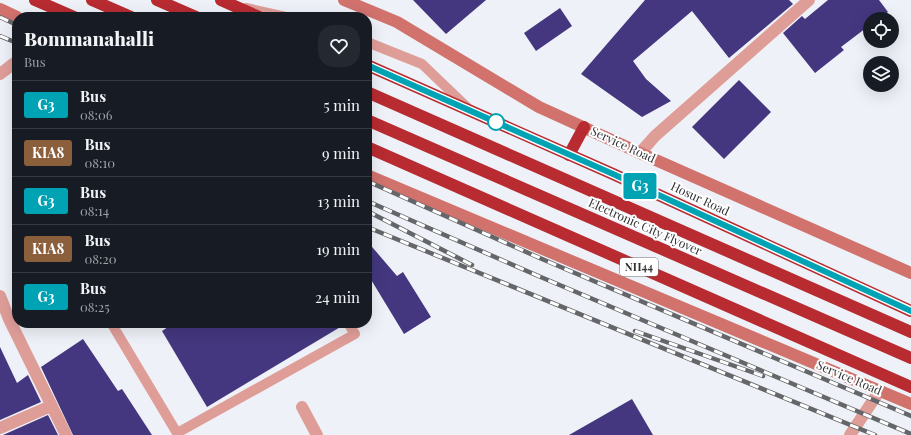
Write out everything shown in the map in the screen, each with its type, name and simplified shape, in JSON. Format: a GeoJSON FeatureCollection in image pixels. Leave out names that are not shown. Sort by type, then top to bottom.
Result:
{"type":"FeatureCollection","features":[{"type":"Feature","properties":{"kind":"highway"},"geometry":{"type":"LineString","coordinates":[[35,0],[63,12]]}},
{"type":"Feature","properties":{"kind":"highway"},"geometry":{"type":"LineString","coordinates":[[92,0],[120,12]]}},
{"type":"Feature","properties":{"kind":"highway"},"geometry":{"type":"LineString","coordinates":[[157,0],[185,12]]}},
{"type":"Feature","properties":{"kind":"highway"},"geometry":{"type":"LineString","coordinates":[[225,2],[248,12]]}},
{"type":"Feature","properties":{"kind":"highway","name":"Hosur Road"},"geometry":{"type":"LineString","coordinates":[[372,67],[569,155],[911,312]]}},
{"type":"Feature","properties":{"kind":"highway","name":"Electronic City Flyover"},"geometry":{"type":"LineString","coordinates":[[372,94],[911,332]]}},
{"type":"Feature","properties":{"kind":"highway","name":"Electronic City Flyover"},"geometry":{"type":"LineString","coordinates":[[372,122],[911,358]]}},
{"type":"Feature","properties":{"kind":"highway"},"geometry":{"type":"LineString","coordinates":[[569,155],[584,127]]}},
{"type":"Feature","properties":{"kind":"highway","name":"NH44"},"geometry":{"type":"LineString","coordinates":[[372,148],[911,387]]}},
{"type":"Feature","properties":{"kind":"street","name":"Service Road"},"geometry":{"type":"LineString","coordinates":[[344,0],[397,22],[539,107],[911,273]]}},
{"type":"Feature","properties":{"kind":"street"},"geometry":{"type":"LineString","coordinates":[[640,153],[655,136],[810,0]]}},
{"type":"Feature","properties":{"kind":"street"},"geometry":{"type":"LineString","coordinates":[[0,9],[12,15]]}},
{"type":"Feature","properties":{"kind":"street"},"geometry":{"type":"LineString","coordinates":[[0,74],[12,65]]}},
{"type":"Feature","properties":{"kind":"street","name":"Service Road"},"geometry":{"type":"LineString","coordinates":[[372,177],[911,404]]}},
{"type":"Feature","properties":{"kind":"street"},"geometry":{"type":"LineString","coordinates":[[0,296],[12,325]]}},
{"type":"Feature","properties":{"kind":"street"},"geometry":{"type":"LineString","coordinates":[[13,328],[66,435]]}},
{"type":"Feature","properties":{"kind":"street"},"geometry":{"type":"LineString","coordinates":[[850,435],[880,390]]}},
{"type":"Feature","properties":{"kind":"street"},"geometry":{"type":"LineString","coordinates":[[0,428],[51,406]]}},
{"type":"Feature","properties":{"kind":"street"},"geometry":{"type":"LineString","coordinates":[[302,407],[317,435]]}},
{"type":"Feature","properties":{"kind":"lane"},"geometry":{"type":"LineString","coordinates":[[225,2],[266,12]]}},
{"type":"Feature","properties":{"kind":"lane"},"geometry":{"type":"LineString","coordinates":[[372,44],[422,64],[472,112]]}},
{"type":"Feature","properties":{"kind":"lane"},"geometry":{"type":"LineString","coordinates":[[114,328],[177,433],[355,334],[351,328]]}},
{"type":"Feature","properties":{"kind":"building"},"geometry":{"type":"Polygon","coordinates":[[[413,0],[486,0],[446,34],[413,0]]]}},
{"type":"Feature","properties":{"kind":"building"},"geometry":{"type":"Polygon","coordinates":[[[645,0],[789,0],[793,4],[729,58],[692,11],[633,61],[646,79],[671,101],[642,117],[581,74],[645,0]]]}},
{"type":"Feature","properties":{"kind":"building"},"geometry":{"type":"Polygon","coordinates":[[[828,0],[879,0],[888,12],[863,12],[863,30],[841,47],[844,50],[815,73],[783,33],[802,16],[805,19],[828,0]]]}},
{"type":"Feature","properties":{"kind":"building"},"geometry":{"type":"Polygon","coordinates":[[[560,8],[572,26],[536,51],[524,33],[560,8]]]}},
{"type":"Feature","properties":{"kind":"building"},"geometry":{"type":"Polygon","coordinates":[[[739,80],[771,112],[724,159],[692,127],[739,80]]]}},
{"type":"Feature","properties":{"kind":"building"},"geometry":{"type":"Polygon","coordinates":[[[372,247],[397,276],[403,272],[431,317],[404,334],[372,281],[372,247]]]}},
{"type":"Feature","properties":{"kind":"building"},"geometry":{"type":"Polygon","coordinates":[[[166,328],[339,328],[207,407],[162,331],[166,328]]]}},
{"type":"Feature","properties":{"kind":"building"},"geometry":{"type":"Polygon","coordinates":[[[83,339],[118,391],[122,389],[152,435],[73,435],[41,367],[83,339]]]}},
{"type":"Feature","properties":{"kind":"building"},"geometry":{"type":"Polygon","coordinates":[[[0,347],[17,383],[28,375],[41,402],[0,420],[0,347]]]}},
{"type":"Feature","properties":{"kind":"building"},"geometry":{"type":"Polygon","coordinates":[[[632,399],[653,435],[569,435],[632,399]]]}},
{"type":"Feature","properties":{"kind":"building"},"geometry":{"type":"Polygon","coordinates":[[[48,415],[58,435],[3,435],[48,415]]]}},
{"type":"Feature","properties":{"kind":"railway"},"geometry":{"type":"LineString","coordinates":[[0,17],[12,23]]}},
{"type":"Feature","properties":{"kind":"railway"},"geometry":{"type":"LineString","coordinates":[[0,36],[12,41]]}},
{"type":"Feature","properties":{"kind":"railway"},"geometry":{"type":"LineString","coordinates":[[372,183],[542,259],[911,416]]}},
{"type":"Feature","properties":{"kind":"railway"},"geometry":{"type":"LineString","coordinates":[[372,203],[536,275],[911,434]]}},
{"type":"Feature","properties":{"kind":"railway"},"geometry":{"type":"LineString","coordinates":[[372,214],[472,265]]}},
{"type":"Feature","properties":{"kind":"railway"},"geometry":{"type":"LineString","coordinates":[[372,229],[875,435]]}},
{"type":"Feature","properties":{"kind":"railway"},"geometry":{"type":"LineString","coordinates":[[635,331],[763,376]]}},
{"type":"Feature","properties":{"kind":"bus line","name":"G3"},"geometry":{"type":"LineString","coordinates":[[372,67],[613,174],[911,311]]}}]}
